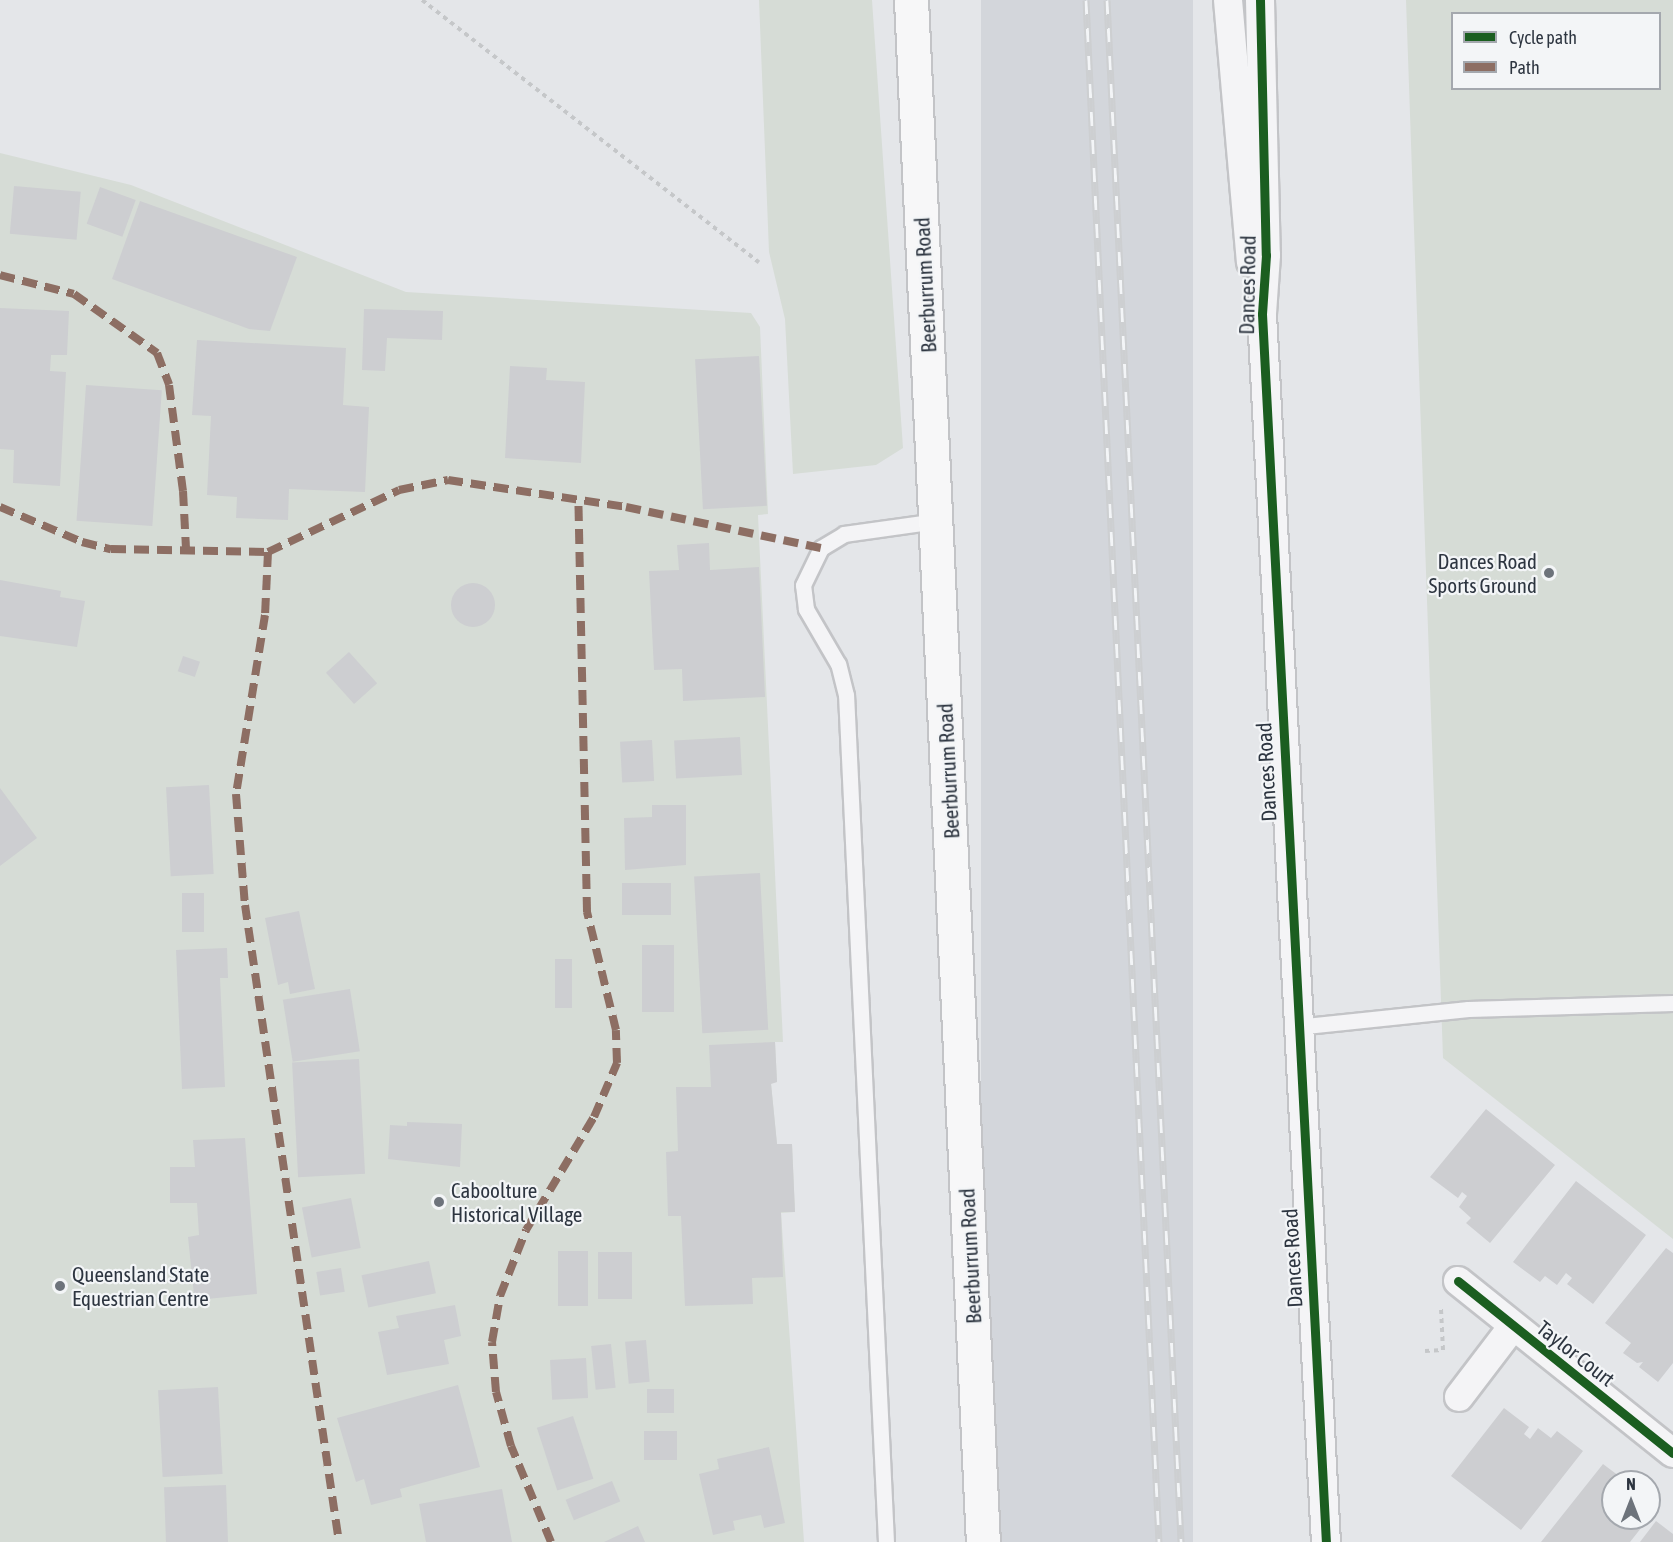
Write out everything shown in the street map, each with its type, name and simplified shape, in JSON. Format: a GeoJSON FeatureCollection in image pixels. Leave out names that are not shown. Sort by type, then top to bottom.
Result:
{"type":"FeatureCollection","features":[{"type":"Feature","properties":{"kind":"main road","name":"Beerburrum Road"},"geometry":{"type":"LineString","coordinates":[[911,0],[983,1542]]}},
{"type":"Feature","properties":{"kind":"street","name":"Dances Road"},"geometry":{"type":"LineString","coordinates":[[1228,0],[1249,254],[1262,314]]}},
{"type":"Feature","properties":{"kind":"street","name":"Dances Road"},"geometry":{"type":"LineString","coordinates":[[1260,0],[1266,255],[1262,314],[1296,1027],[1326,1542]]}},
{"type":"Feature","properties":{"kind":"street","name":"Taylor Court"},"geometry":{"type":"LineString","coordinates":[[1464,1287],[1673,1453]]}},
{"type":"Feature","properties":{"kind":"street","name":"Taylor Court"},"geometry":{"type":"LineString","coordinates":[[1459,1397],[1513,1326]]}},
{"type":"Feature","properties":{"kind":"lane"},"geometry":{"type":"LineString","coordinates":[[886,1542],[846,695],[838,664],[806,609],[803,585],[821,548],[844,534],[937,521]]}},
{"type":"Feature","properties":{"kind":"lane"},"geometry":{"type":"LineString","coordinates":[[1296,1027],[1468,1009],[1673,1003]]}},
{"type":"Feature","properties":{"kind":"path"},"geometry":{"type":"LineString","coordinates":[[422,0],[759,262]]}},
{"type":"Feature","properties":{"kind":"path"},"geometry":{"type":"LineString","coordinates":[[1425,1352],[1443,1350],[1441,1309],[1461,1306],[1464,1287]]}},
{"type":"Feature","properties":{"kind":"shaded area"},"geometry":{"type":"Polygon","coordinates":[[[759,0],[872,0],[903,448],[876,465],[793,474],[785,319],[769,252],[759,0]]]}},
{"type":"Feature","properties":{"kind":"shaded area"},"geometry":{"type":"Polygon","coordinates":[[[981,0],[1193,0],[1193,1542],[981,1542],[981,0]]]}},
{"type":"Feature","properties":{"kind":"shaded area","name":"Dances Road Sports Ground"},"geometry":{"type":"Polygon","coordinates":[[[1406,0],[1673,0],[1673,1239],[1443,1058],[1406,0]]]}},
{"type":"Feature","properties":{"kind":"shaded area","name":"Caboolture Historical Village"},"geometry":{"type":"Polygon","coordinates":[[[0,153],[131,185],[406,292],[751,313],[760,327],[768,514],[758,515],[783,1042],[775,1042],[777,1082],[771,1083],[777,1144],[792,1144],[795,1212],[781,1213],[804,1542],[0,1542],[0,153]]]}},
{"type":"Feature","properties":{"kind":"building"},"geometry":{"type":"Polygon","coordinates":[[[14,186],[81,192],[77,240],[10,234],[14,186]]]}},
{"type":"Feature","properties":{"kind":"building"},"geometry":{"type":"Polygon","coordinates":[[[100,187],[136,200],[122,237],[87,224],[100,187]]]}},
{"type":"Feature","properties":{"kind":"building"},"geometry":{"type":"Polygon","coordinates":[[[140,201],[297,257],[270,331],[249,329],[112,279],[140,201]]]}},
{"type":"Feature","properties":{"kind":"building"},"geometry":{"type":"Polygon","coordinates":[[[0,308],[69,311],[67,355],[51,355],[50,371],[66,372],[60,486],[13,483],[14,450],[0,449],[0,308]]]}},
{"type":"Feature","properties":{"kind":"building"},"geometry":{"type":"Polygon","coordinates":[[[364,309],[443,311],[442,340],[387,338],[385,371],[362,370],[364,309]]]}},
{"type":"Feature","properties":{"kind":"building"},"geometry":{"type":"Polygon","coordinates":[[[197,340],[346,348],[343,405],[369,407],[365,492],[289,489],[288,520],[236,518],[237,497],[207,495],[211,416],[192,415],[197,340]]]}},
{"type":"Feature","properties":{"kind":"building"},"geometry":{"type":"Polygon","coordinates":[[[759,356],[767,506],[703,509],[695,359],[759,356]]]}},
{"type":"Feature","properties":{"kind":"building"},"geometry":{"type":"Polygon","coordinates":[[[510,366],[547,368],[546,380],[585,382],[581,463],[505,458],[510,366]]]}},
{"type":"Feature","properties":{"kind":"building"},"geometry":{"type":"Polygon","coordinates":[[[86,385],[162,390],[152,526],[77,521],[86,385]]]}},
{"type":"Feature","properties":{"kind":"building"},"geometry":{"type":"Polygon","coordinates":[[[709,543],[710,570],[759,567],[765,697],[683,701],[682,669],[654,670],[649,571],[679,570],[677,545],[709,543]]]}},
{"type":"Feature","properties":{"kind":"building"},"geometry":{"type":"Polygon","coordinates":[[[0,580],[61,591],[60,597],[85,601],[77,647],[0,636],[0,580]]]}},
{"type":"Feature","properties":{"kind":"building"},"geometry":{"type":"Polygon","coordinates":[[[473,583],[488,590],[495,605],[488,620],[473,627],[458,620],[451,605],[458,590],[473,583]]]}},
{"type":"Feature","properties":{"kind":"building"},"geometry":{"type":"Polygon","coordinates":[[[349,652],[377,683],[354,704],[326,673],[349,652]]]}},
{"type":"Feature","properties":{"kind":"building"},"geometry":{"type":"Polygon","coordinates":[[[183,656],[200,662],[195,677],[178,671],[183,656]]]}},
{"type":"Feature","properties":{"kind":"building"},"geometry":{"type":"Polygon","coordinates":[[[740,737],[742,775],[676,778],[674,740],[740,737]]]}},
{"type":"Feature","properties":{"kind":"building"},"geometry":{"type":"Polygon","coordinates":[[[652,740],[654,781],[622,783],[620,742],[652,740]]]}},
{"type":"Feature","properties":{"kind":"building"},"geometry":{"type":"Polygon","coordinates":[[[209,785],[214,874],[171,876],[166,787],[209,785]]]}},
{"type":"Feature","properties":{"kind":"building"},"geometry":{"type":"Polygon","coordinates":[[[0,788],[37,838],[0,866],[0,788]]]}},
{"type":"Feature","properties":{"kind":"building"},"geometry":{"type":"Polygon","coordinates":[[[652,805],[686,805],[686,865],[625,870],[624,818],[652,817],[652,805]]]}},
{"type":"Feature","properties":{"kind":"building"},"geometry":{"type":"Polygon","coordinates":[[[760,873],[768,1030],[702,1033],[694,876],[760,873]]]}},
{"type":"Feature","properties":{"kind":"building"},"geometry":{"type":"Polygon","coordinates":[[[622,883],[671,883],[671,915],[622,915],[622,883]]]}},
{"type":"Feature","properties":{"kind":"building"},"geometry":{"type":"Polygon","coordinates":[[[182,893],[204,893],[204,932],[182,932],[182,893]]]}},
{"type":"Feature","properties":{"kind":"building"},"geometry":{"type":"Polygon","coordinates":[[[299,911],[315,989],[290,994],[288,982],[278,985],[265,918],[299,911]]]}},
{"type":"Feature","properties":{"kind":"building"},"geometry":{"type":"Polygon","coordinates":[[[642,945],[674,945],[674,1012],[642,1012],[642,945]]]}},
{"type":"Feature","properties":{"kind":"building"},"geometry":{"type":"Polygon","coordinates":[[[227,948],[228,978],[220,978],[225,1087],[182,1089],[176,950],[227,948]]]}},
{"type":"Feature","properties":{"kind":"building"},"geometry":{"type":"Polygon","coordinates":[[[555,959],[572,959],[572,1008],[555,1008],[555,959]]]}},
{"type":"Feature","properties":{"kind":"building"},"geometry":{"type":"Polygon","coordinates":[[[350,989],[360,1051],[293,1062],[283,1000],[350,989]]]}},
{"type":"Feature","properties":{"kind":"building"},"geometry":{"type":"Polygon","coordinates":[[[775,1042],[777,1082],[771,1084],[777,1144],[792,1144],[795,1212],[781,1212],[783,1277],[752,1278],[753,1304],[685,1306],[681,1216],[668,1216],[666,1152],[678,1151],[676,1087],[711,1087],[709,1045],[775,1042]]]}},
{"type":"Feature","properties":{"kind":"building"},"geometry":{"type":"Polygon","coordinates":[[[359,1059],[365,1174],[298,1177],[292,1063],[359,1059]]]}},
{"type":"Feature","properties":{"kind":"building"},"geometry":{"type":"Polygon","coordinates":[[[1486,1109],[1555,1165],[1490,1243],[1466,1223],[1471,1218],[1459,1207],[1467,1196],[1462,1192],[1458,1198],[1430,1177],[1486,1109]]]}},
{"type":"Feature","properties":{"kind":"building"},"geometry":{"type":"Polygon","coordinates":[[[407,1122],[462,1124],[460,1167],[388,1159],[390,1125],[407,1126],[407,1122]]]}},
{"type":"Feature","properties":{"kind":"building"},"geometry":{"type":"Polygon","coordinates":[[[245,1138],[257,1294],[207,1299],[207,1294],[194,1295],[188,1237],[199,1235],[197,1203],[170,1203],[170,1167],[195,1167],[193,1140],[245,1138]]]}},
{"type":"Feature","properties":{"kind":"building"},"geometry":{"type":"Polygon","coordinates":[[[1576,1181],[1646,1235],[1593,1304],[1567,1284],[1572,1278],[1566,1273],[1557,1285],[1545,1276],[1540,1282],[1513,1262],[1576,1181]]]}},
{"type":"Feature","properties":{"kind":"building"},"geometry":{"type":"Polygon","coordinates":[[[351,1198],[361,1248],[312,1258],[302,1208],[351,1198]]]}},
{"type":"Feature","properties":{"kind":"building"},"geometry":{"type":"Polygon","coordinates":[[[1666,1248],[1673,1253],[1673,1363],[1658,1382],[1639,1367],[1643,1362],[1637,1363],[1623,1353],[1631,1343],[1605,1323],[1666,1248]]]}},
{"type":"Feature","properties":{"kind":"building"},"geometry":{"type":"Polygon","coordinates":[[[558,1251],[588,1251],[588,1306],[558,1306],[558,1251]]]}},
{"type":"Feature","properties":{"kind":"building"},"geometry":{"type":"Polygon","coordinates":[[[598,1252],[632,1252],[632,1299],[598,1299],[598,1252]]]}},
{"type":"Feature","properties":{"kind":"building"},"geometry":{"type":"Polygon","coordinates":[[[429,1261],[436,1293],[368,1308],[362,1275],[429,1261]]]}},
{"type":"Feature","properties":{"kind":"building"},"geometry":{"type":"Polygon","coordinates":[[[341,1268],[345,1292],[320,1296],[316,1272],[341,1268]]]}},
{"type":"Feature","properties":{"kind":"building"},"geometry":{"type":"Polygon","coordinates":[[[455,1305],[461,1336],[444,1340],[449,1364],[387,1375],[378,1332],[399,1328],[396,1316],[455,1305]]]}},
{"type":"Feature","properties":{"kind":"building"},"geometry":{"type":"Polygon","coordinates":[[[646,1340],[650,1382],[629,1384],[625,1342],[646,1340]]]}},
{"type":"Feature","properties":{"kind":"building"},"geometry":{"type":"Polygon","coordinates":[[[611,1344],[616,1388],[596,1390],[591,1346],[611,1344]]]}},
{"type":"Feature","properties":{"kind":"building"},"geometry":{"type":"Polygon","coordinates":[[[586,1358],[588,1398],[552,1400],[550,1360],[586,1358]]]}},
{"type":"Feature","properties":{"kind":"building"},"geometry":{"type":"Polygon","coordinates":[[[458,1385],[480,1467],[400,1489],[402,1497],[371,1505],[364,1479],[356,1482],[337,1418],[458,1385]]]}},
{"type":"Feature","properties":{"kind":"building"},"geometry":{"type":"Polygon","coordinates":[[[218,1387],[223,1474],[163,1477],[158,1390],[218,1387]]]}},
{"type":"Feature","properties":{"kind":"building"},"geometry":{"type":"Polygon","coordinates":[[[647,1389],[674,1389],[674,1413],[647,1413],[647,1389]]]}},
{"type":"Feature","properties":{"kind":"building"},"geometry":{"type":"Polygon","coordinates":[[[1504,1408],[1529,1427],[1524,1434],[1530,1439],[1538,1428],[1551,1438],[1557,1431],[1583,1451],[1521,1530],[1451,1476],[1504,1408]]]}},
{"type":"Feature","properties":{"kind":"building"},"geometry":{"type":"Polygon","coordinates":[[[573,1416],[593,1479],[557,1491],[537,1428],[573,1416]]]}},
{"type":"Feature","properties":{"kind":"building"},"geometry":{"type":"Polygon","coordinates":[[[644,1431],[677,1431],[677,1460],[644,1460],[644,1431]]]}},
{"type":"Feature","properties":{"kind":"building"},"geometry":{"type":"Polygon","coordinates":[[[769,1447],[785,1523],[764,1528],[761,1515],[733,1521],[735,1530],[713,1535],[699,1474],[719,1469],[717,1459],[769,1447]]]}},
{"type":"Feature","properties":{"kind":"building"},"geometry":{"type":"Polygon","coordinates":[[[1603,1464],[1611,1470],[1601,1470],[1601,1530],[1640,1530],[1630,1542],[1541,1542],[1603,1464]]]}},
{"type":"Feature","properties":{"kind":"building"},"geometry":{"type":"Polygon","coordinates":[[[612,1481],[620,1501],[574,1520],[566,1500],[612,1481]]]}},
{"type":"Feature","properties":{"kind":"building"},"geometry":{"type":"Polygon","coordinates":[[[226,1485],[228,1542],[166,1542],[164,1487],[226,1485]]]}},
{"type":"Feature","properties":{"kind":"building"},"geometry":{"type":"Polygon","coordinates":[[[502,1489],[512,1542],[426,1542],[419,1504],[502,1489]]]}},
{"type":"Feature","properties":{"kind":"building"},"geometry":{"type":"Polygon","coordinates":[[[1661,1525],[1673,1534],[1673,1542],[1640,1542],[1649,1530],[1661,1530],[1661,1525]]]}},
{"type":"Feature","properties":{"kind":"building"},"geometry":{"type":"Polygon","coordinates":[[[638,1526],[645,1542],[604,1542],[638,1526]]]}},
{"type":"Feature","properties":{"kind":"railway"},"geometry":{"type":"LineString","coordinates":[[1086,0],[1159,1542]]}},
{"type":"Feature","properties":{"kind":"railway"},"geometry":{"type":"LineString","coordinates":[[1107,0],[1181,1542]]}},
{"type":"Feature","properties":{"kind":"marked path"},"geometry":{"type":"LineString","coordinates":[[0,275],[74,294],[157,353],[169,385],[183,491],[186,548]]}},
{"type":"Feature","properties":{"kind":"marked path"},"geometry":{"type":"LineString","coordinates":[[0,507],[82,542],[111,549],[268,552],[399,490],[448,480],[626,507],[821,548]]}},
{"type":"Feature","properties":{"kind":"marked path"},"geometry":{"type":"LineString","coordinates":[[551,1542],[511,1446],[496,1392],[492,1342],[500,1296],[526,1230],[594,1117],[617,1063],[616,1030],[587,912],[578,499]]}},
{"type":"Feature","properties":{"kind":"marked path"},"geometry":{"type":"LineString","coordinates":[[268,552],[265,615],[236,794],[245,905],[339,1542]]}},
{"type":"Feature","properties":{"kind":"cycle path"},"geometry":{"type":"LineString","coordinates":[[1260,0],[1266,255],[1262,314],[1326,1542]]}},
{"type":"Feature","properties":{"kind":"cycle path"},"geometry":{"type":"LineString","coordinates":[[1458,1281],[1673,1453]]}},
{"type":"Feature","properties":{"kind":"place","name":"Dances Road Sports Ground"},"geometry":{"type":"Point","coordinates":[1549,573]}},
{"type":"Feature","properties":{"kind":"place","name":"Caboolture Historical Village"},"geometry":{"type":"Point","coordinates":[439,1202]}},
{"type":"Feature","properties":{"kind":"place","name":"Queensland State Equestrian Centre"},"geometry":{"type":"Point","coordinates":[60,1286]}}]}
